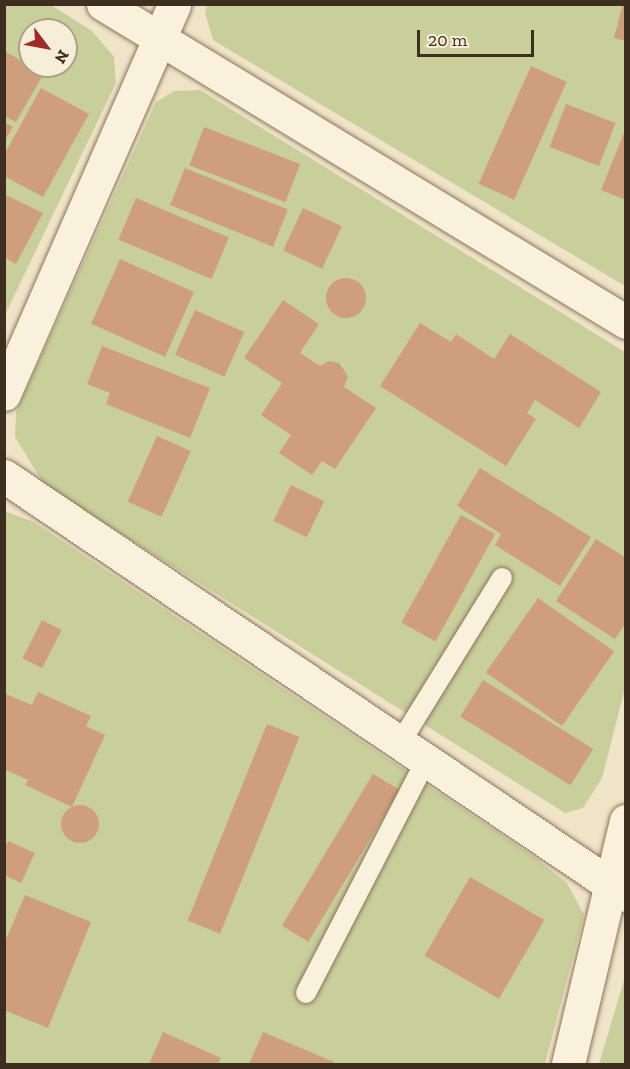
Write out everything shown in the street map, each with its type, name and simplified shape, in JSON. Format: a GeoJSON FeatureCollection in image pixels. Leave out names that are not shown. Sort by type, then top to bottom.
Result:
{"type":"FeatureCollection","features":[{"type":"Feature","properties":{"kind":"street"},"geometry":{"type":"LineString","coordinates":[[103,4],[157,39],[626,322]]}},
{"type":"Feature","properties":{"kind":"street"},"geometry":{"type":"LineString","coordinates":[[4,394],[174,4]]}},
{"type":"Feature","properties":{"kind":"street"},"geometry":{"type":"LineString","coordinates":[[4,476],[618,890]]}},
{"type":"Feature","properties":{"kind":"street"},"geometry":{"type":"LineString","coordinates":[[568,1065],[618,890],[626,821]]}},
{"type":"Feature","properties":{"kind":"lane"},"geometry":{"type":"LineString","coordinates":[[400,743],[502,578]]}},
{"type":"Feature","properties":{"kind":"lane"},"geometry":{"type":"LineString","coordinates":[[306,993],[426,761]]}},
{"type":"Feature","properties":{"kind":"green space"},"geometry":{"type":"Polygon","coordinates":[[[207,4],[625,5],[625,286],[213,40],[205,13],[207,4]]]}},
{"type":"Feature","properties":{"kind":"green space"},"geometry":{"type":"Polygon","coordinates":[[[5,5],[51,5],[72,18],[18,18],[18,78],[78,78],[78,22],[92,31],[114,57],[116,83],[5,315],[5,5]]]}},
{"type":"Feature","properties":{"kind":"green space"},"geometry":{"type":"Polygon","coordinates":[[[200,90],[625,352],[625,688],[602,778],[583,808],[565,813],[45,486],[15,437],[16,412],[156,102],[174,91],[200,90]]]}},
{"type":"Feature","properties":{"kind":"green space"},"geometry":{"type":"Polygon","coordinates":[[[4,511],[34,522],[533,856],[567,883],[584,915],[545,1064],[5,1064],[4,511]]]}},
{"type":"Feature","properties":{"kind":"green space"},"geometry":{"type":"Polygon","coordinates":[[[625,977],[625,1064],[599,1064],[625,977]]]}},
{"type":"Feature","properties":{"kind":"building"},"geometry":{"type":"Polygon","coordinates":[[[623,4],[626,4],[626,41],[614,38],[623,4]]]}},
{"type":"Feature","properties":{"kind":"building"},"geometry":{"type":"Polygon","coordinates":[[[4,51],[18,59],[18,78],[41,78],[16,122],[4,116],[4,51]]]}},
{"type":"Feature","properties":{"kind":"building"},"geometry":{"type":"Polygon","coordinates":[[[531,66],[567,82],[514,200],[479,184],[531,66]]]}},
{"type":"Feature","properties":{"kind":"building"},"geometry":{"type":"Polygon","coordinates":[[[41,88],[89,114],[43,197],[4,176],[4,155],[41,88]]]}},
{"type":"Feature","properties":{"kind":"building"},"geometry":{"type":"Polygon","coordinates":[[[566,104],[615,123],[599,166],[550,147],[566,104]]]}},
{"type":"Feature","properties":{"kind":"building"},"geometry":{"type":"Polygon","coordinates":[[[4,122],[13,127],[4,142],[4,122]]]}},
{"type":"Feature","properties":{"kind":"building"},"geometry":{"type":"Polygon","coordinates":[[[204,127],[300,164],[285,202],[189,165],[204,127]]]}},
{"type":"Feature","properties":{"kind":"building"},"geometry":{"type":"Polygon","coordinates":[[[626,130],[626,200],[601,190],[626,130]]]}},
{"type":"Feature","properties":{"kind":"building"},"geometry":{"type":"Polygon","coordinates":[[[185,168],[288,210],[273,247],[170,205],[185,168]]]}},
{"type":"Feature","properties":{"kind":"building"},"geometry":{"type":"Polygon","coordinates":[[[4,194],[43,213],[16,264],[4,257],[4,194]]]}},
{"type":"Feature","properties":{"kind":"building"},"geometry":{"type":"Polygon","coordinates":[[[136,198],[229,237],[211,279],[118,239],[136,198]]]}},
{"type":"Feature","properties":{"kind":"building"},"geometry":{"type":"Polygon","coordinates":[[[303,208],[342,226],[322,269],[283,251],[303,208]]]}},
{"type":"Feature","properties":{"kind":"building"},"geometry":{"type":"Polygon","coordinates":[[[120,259],[194,292],[165,357],[91,324],[120,259]]]}},
{"type":"Feature","properties":{"kind":"building"},"geometry":{"type":"Polygon","coordinates":[[[346,278],[360,284],[366,298],[360,312],[346,318],[332,312],[326,298],[332,284],[346,278]]]}},
{"type":"Feature","properties":{"kind":"building"},"geometry":{"type":"Polygon","coordinates":[[[283,300],[319,324],[300,353],[320,366],[329,361],[339,363],[348,376],[344,387],[376,408],[335,469],[322,461],[312,475],[279,453],[291,435],[261,415],[282,383],[244,358],[283,300]]]}},
{"type":"Feature","properties":{"kind":"building"},"geometry":{"type":"Polygon","coordinates":[[[195,310],[244,332],[224,377],[175,355],[195,310]]]}},
{"type":"Feature","properties":{"kind":"building"},"geometry":{"type":"Polygon","coordinates":[[[420,323],[451,342],[456,334],[494,359],[510,334],[601,392],[579,428],[535,400],[527,413],[536,419],[506,466],[380,386],[420,323]]]}},
{"type":"Feature","properties":{"kind":"building"},"geometry":{"type":"Polygon","coordinates":[[[102,346],[210,388],[190,438],[106,404],[110,393],[87,384],[102,346]]]}},
{"type":"Feature","properties":{"kind":"building"},"geometry":{"type":"Polygon","coordinates":[[[157,436],[191,451],[162,517],[128,502],[157,436]]]}},
{"type":"Feature","properties":{"kind":"building"},"geometry":{"type":"Polygon","coordinates":[[[480,468],[591,537],[560,586],[495,545],[501,534],[457,506],[480,468]]]}},
{"type":"Feature","properties":{"kind":"building"},"geometry":{"type":"Polygon","coordinates":[[[291,485],[324,501],[307,537],[273,521],[291,485]]]}},
{"type":"Feature","properties":{"kind":"building"},"geometry":{"type":"Polygon","coordinates":[[[461,515],[495,534],[435,641],[401,623],[461,515]]]}},
{"type":"Feature","properties":{"kind":"building"},"geometry":{"type":"Polygon","coordinates":[[[596,539],[626,558],[626,623],[615,639],[556,601],[596,539]]]}},
{"type":"Feature","properties":{"kind":"building"},"geometry":{"type":"Polygon","coordinates":[[[538,598],[614,651],[562,726],[486,673],[538,598]]]}},
{"type":"Feature","properties":{"kind":"building"},"geometry":{"type":"Polygon","coordinates":[[[42,620],[62,630],[42,668],[22,658],[42,620]]]}},
{"type":"Feature","properties":{"kind":"building"},"geometry":{"type":"Polygon","coordinates":[[[483,680],[593,749],[570,785],[460,716],[483,680]]]}},
{"type":"Feature","properties":{"kind":"building"},"geometry":{"type":"Polygon","coordinates":[[[38,692],[91,716],[86,726],[105,735],[72,807],[25,785],[28,780],[4,769],[4,698],[6,694],[32,705],[38,692]]]}},
{"type":"Feature","properties":{"kind":"building"},"geometry":{"type":"Polygon","coordinates":[[[267,724],[299,737],[220,934],[188,921],[267,724]]]}},
{"type":"Feature","properties":{"kind":"building"},"geometry":{"type":"Polygon","coordinates":[[[373,774],[400,790],[308,942],[282,926],[373,774]]]}},
{"type":"Feature","properties":{"kind":"building"},"geometry":{"type":"Polygon","coordinates":[[[80,805],[93,811],[99,824],[93,837],[80,843],[67,837],[61,824],[67,811],[80,805]]]}},
{"type":"Feature","properties":{"kind":"building"},"geometry":{"type":"Polygon","coordinates":[[[8,841],[35,853],[21,883],[4,875],[4,849],[8,841]]]}},
{"type":"Feature","properties":{"kind":"building"},"geometry":{"type":"Polygon","coordinates":[[[470,877],[544,920],[499,999],[424,956],[470,877]]]}},
{"type":"Feature","properties":{"kind":"building"},"geometry":{"type":"Polygon","coordinates":[[[25,895],[91,922],[48,1028],[4,1010],[4,944],[25,895]]]}},
{"type":"Feature","properties":{"kind":"building"},"geometry":{"type":"Polygon","coordinates":[[[163,1032],[221,1058],[218,1064],[149,1064],[163,1032]]]}},
{"type":"Feature","properties":{"kind":"building"},"geometry":{"type":"Polygon","coordinates":[[[263,1032],[334,1062],[333,1064],[249,1064],[263,1032]]]}}]}
